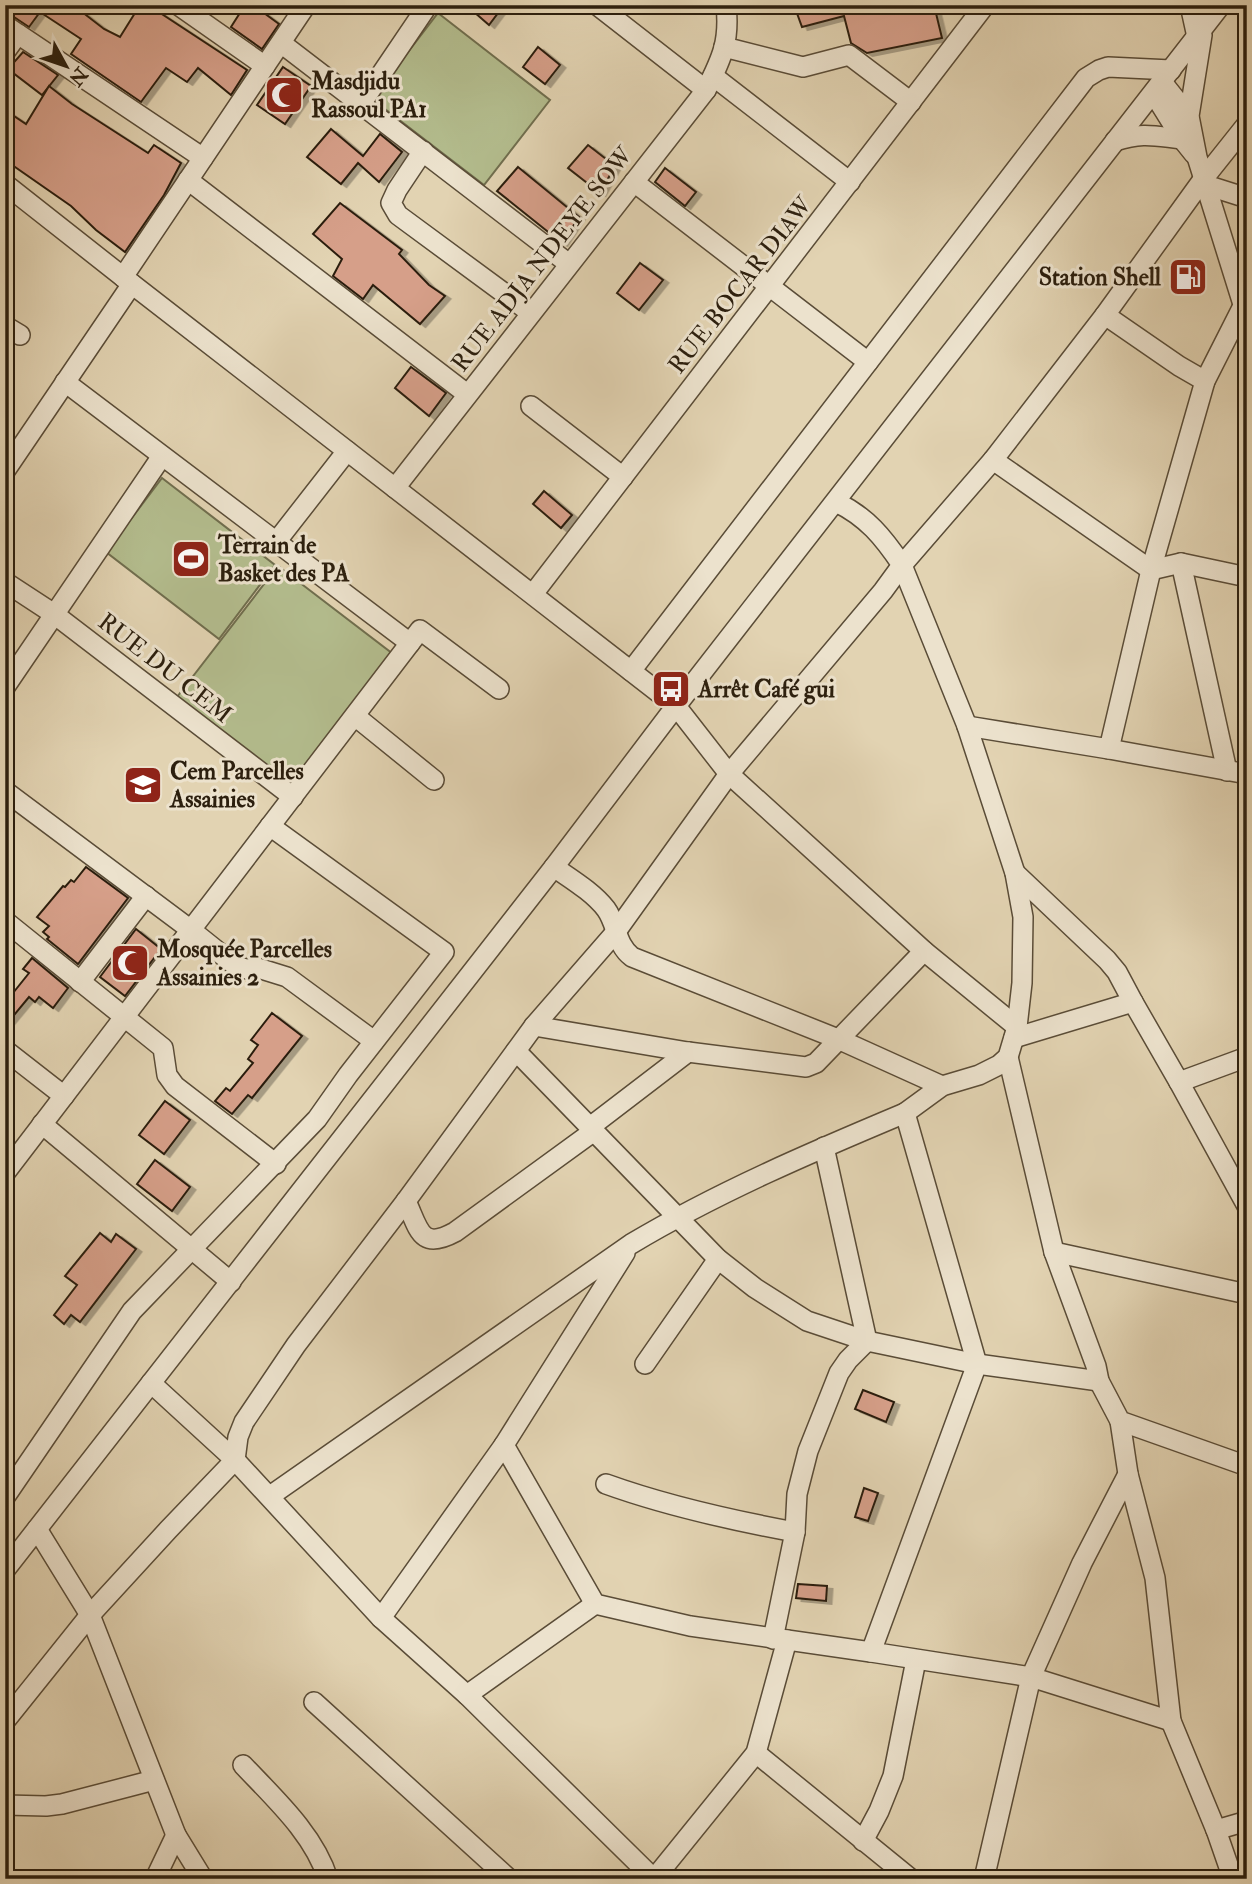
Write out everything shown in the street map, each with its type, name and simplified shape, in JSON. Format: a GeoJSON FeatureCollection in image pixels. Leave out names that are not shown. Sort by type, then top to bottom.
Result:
{"type":"FeatureCollection","features":[{"type":"Feature","properties":{"kind":"street"},"geometry":{"type":"LineString","coordinates":[[178,5],[265,66]]}},
{"type":"Feature","properties":{"kind":"street"},"geometry":{"type":"LineString","coordinates":[[5,471],[65,382],[188,180],[306,5]]}},
{"type":"Feature","properties":{"kind":"street"},"geometry":{"type":"LineString","coordinates":[[361,104],[428,5]]}},
{"type":"Feature","properties":{"kind":"street"},"geometry":{"type":"LineString","coordinates":[[597,5],[850,182]]}},
{"type":"Feature","properties":{"kind":"street"},"geometry":{"type":"LineString","coordinates":[[726,5],[729,27],[724,52],[803,67],[849,55],[911,102]]}},
{"type":"Feature","properties":{"kind":"street","name":"RUE BOCAR DIAW"},"geometry":{"type":"LineString","coordinates":[[533,594],[985,5]]}},
{"type":"Feature","properties":{"kind":"street"},"geometry":{"type":"LineString","coordinates":[[1109,749],[1151,570],[1205,381],[1246,312],[1197,157],[1189,116],[1200,33],[1191,5]]}},
{"type":"Feature","properties":{"kind":"street"},"geometry":{"type":"LineString","coordinates":[[5,1570],[1222,5]]}},
{"type":"Feature","properties":{"kind":"street"},"geometry":{"type":"LineString","coordinates":[[5,52],[12,29],[203,158]]}},
{"type":"Feature","properties":{"kind":"street"},"geometry":{"type":"LineString","coordinates":[[281,43],[569,264]]}},
{"type":"Feature","properties":{"kind":"street","name":"RUE ADJA NDEYE SOW"},"geometry":{"type":"LineString","coordinates":[[395,488],[710,83],[724,52]]}},
{"type":"Feature","properties":{"kind":"street"},"geometry":{"type":"LineString","coordinates":[[631,671],[1086,78],[1108,67],[1162,82],[1189,116]]}},
{"type":"Feature","properties":{"kind":"street"},"geometry":{"type":"LineString","coordinates":[[1162,82],[1182,139],[1197,157]]}},
{"type":"Feature","properties":{"kind":"street"},"geometry":{"type":"LineString","coordinates":[[5,1721],[90,1615],[235,1460],[238,1437],[244,1422],[263,1392],[534,1026],[615,933],[729,775],[992,460],[1105,315],[1247,124]]}},
{"type":"Feature","properties":{"kind":"street"},"geometry":{"type":"LineString","coordinates":[[1115,141],[1147,134],[1182,139]]}},
{"type":"Feature","properties":{"kind":"street"},"geometry":{"type":"LineString","coordinates":[[423,151],[390,203],[398,215],[531,313]]}},
{"type":"Feature","properties":{"kind":"street"},"geometry":{"type":"LineString","coordinates":[[188,180],[467,394]]}},
{"type":"Feature","properties":{"kind":"street"},"geometry":{"type":"LineString","coordinates":[[1205,181],[1247,198]]}},
{"type":"Feature","properties":{"kind":"street"},"geometry":{"type":"LineString","coordinates":[[634,182],[868,362]]}},
{"type":"Feature","properties":{"kind":"street"},"geometry":{"type":"LineString","coordinates":[[5,184],[676,706],[729,775],[924,951],[1013,1041]]}},
{"type":"Feature","properties":{"kind":"street"},"geometry":{"type":"LineString","coordinates":[[1105,315],[1205,381]]}},
{"type":"Feature","properties":{"kind":"street"},"geometry":{"type":"LineString","coordinates":[[65,382],[410,643]]}},
{"type":"Feature","properties":{"kind":"street"},"geometry":{"type":"LineString","coordinates":[[531,406],[623,477]]}},
{"type":"Feature","properties":{"kind":"street"},"geometry":{"type":"LineString","coordinates":[[276,542],[347,450]]}},
{"type":"Feature","properties":{"kind":"street"},"geometry":{"type":"LineString","coordinates":[[5,687],[162,456]]}},
{"type":"Feature","properties":{"kind":"street"},"geometry":{"type":"LineString","coordinates":[[992,460],[1151,570],[1181,563],[1247,577]]}},
{"type":"Feature","properties":{"kind":"street"},"geometry":{"type":"LineString","coordinates":[[836,502],[875,528],[902,565],[967,726],[1015,873],[1023,917],[1023,982],[1013,1041],[1054,1252],[1096,1366],[1099,1381],[1120,1420],[1128,1474],[1155,1578],[1171,1721],[1233,1879]]}},
{"type":"Feature","properties":{"kind":"street"},"geometry":{"type":"LineString","coordinates":[[1181,563],[1227,771]]}},
{"type":"Feature","properties":{"kind":"street","name":"RUE DU CEM"},"geometry":{"type":"LineString","coordinates":[[5,582],[54,614],[293,797]]}},
{"type":"Feature","properties":{"kind":"street"},"geometry":{"type":"LineString","coordinates":[[5,1173],[420,631],[499,690]]}},
{"type":"Feature","properties":{"kind":"street"},"geometry":{"type":"LineString","coordinates":[[355,716],[433,780]]}},
{"type":"Feature","properties":{"kind":"street"},"geometry":{"type":"LineString","coordinates":[[967,726],[1247,774]]}},
{"type":"Feature","properties":{"kind":"street"},"geometry":{"type":"LineString","coordinates":[[5,791],[191,930],[236,967],[258,968],[287,976],[374,1041]]}},
{"type":"Feature","properties":{"kind":"street"},"geometry":{"type":"LineString","coordinates":[[5,1497],[132,1311],[317,1119],[348,1074],[444,952],[271,826]]}},
{"type":"Feature","properties":{"kind":"street"},"geometry":{"type":"LineString","coordinates":[[554,867],[598,901],[612,920],[615,933],[627,953],[632,957],[838,1039],[942,1086]]}},
{"type":"Feature","properties":{"kind":"street"},"geometry":{"type":"LineString","coordinates":[[1015,873],[1117,972],[1247,1206]]}},
{"type":"Feature","properties":{"kind":"street"},"geometry":{"type":"LineString","coordinates":[[80,982],[145,896]]}},
{"type":"Feature","properties":{"kind":"street"},"geometry":{"type":"LineString","coordinates":[[5,921],[163,1048],[167,1075],[175,1086],[276,1164]]}},
{"type":"Feature","properties":{"kind":"street"},"geometry":{"type":"LineString","coordinates":[[534,1026],[688,1052],[806,1067],[816,1063],[924,951]]}},
{"type":"Feature","properties":{"kind":"street"},"geometry":{"type":"LineString","coordinates":[[270,1496],[631,1244],[677,1217],[824,1147],[905,1113],[942,1086],[979,1075],[999,1065],[1013,1041],[1133,1002]]}},
{"type":"Feature","properties":{"kind":"street"},"geometry":{"type":"LineString","coordinates":[[5,1050],[64,1096]]}},
{"type":"Feature","properties":{"kind":"street"},"geometry":{"type":"LineString","coordinates":[[516,1051],[718,1259],[762,1293],[807,1321],[867,1341],[977,1364],[1099,1381]]}},
{"type":"Feature","properties":{"kind":"street"},"geometry":{"type":"LineString","coordinates":[[406,1201],[421,1234],[432,1240],[442,1239],[592,1129],[688,1052]]}},
{"type":"Feature","properties":{"kind":"street"},"geometry":{"type":"LineString","coordinates":[[1179,1082],[1247,1057]]}},
{"type":"Feature","properties":{"kind":"street"},"geometry":{"type":"LineString","coordinates":[[871,1652],[977,1364],[905,1113]]}},
{"type":"Feature","properties":{"kind":"street"},"geometry":{"type":"LineString","coordinates":[[43,1124],[230,1282]]}},
{"type":"Feature","properties":{"kind":"street"},"geometry":{"type":"LineString","coordinates":[[824,1147],[867,1341]]}},
{"type":"Feature","properties":{"kind":"street"},"geometry":{"type":"LineString","coordinates":[[381,1618],[504,1444],[631,1244]]}},
{"type":"Feature","properties":{"kind":"street"},"geometry":{"type":"LineString","coordinates":[[1054,1252],[1247,1294]]}},
{"type":"Feature","properties":{"kind":"street"},"geometry":{"type":"LineString","coordinates":[[645,1364],[718,1259]]}},
{"type":"Feature","properties":{"kind":"street"},"geometry":{"type":"LineString","coordinates":[[150,1383],[235,1460],[381,1618],[467,1695],[654,1879],[757,1753],[780,1639],[795,1532],[797,1494],[808,1451],[839,1373],[867,1341]]}},
{"type":"Feature","properties":{"kind":"street"},"geometry":{"type":"LineString","coordinates":[[1120,1420],[1247,1466]]}},
{"type":"Feature","properties":{"kind":"street"},"geometry":{"type":"LineString","coordinates":[[504,1444],[595,1604],[690,1626],[1031,1678],[1171,1721]]}},
{"type":"Feature","properties":{"kind":"street"},"geometry":{"type":"LineString","coordinates":[[984,1879],[1031,1678],[1082,1563],[1128,1474]]}},
{"type":"Feature","properties":{"kind":"street"},"geometry":{"type":"LineString","coordinates":[[606,1484],[661,1503],[795,1532]]}},
{"type":"Feature","properties":{"kind":"street"},"geometry":{"type":"LineString","coordinates":[[37,1529],[90,1615],[176,1835],[203,1879]]}},
{"type":"Feature","properties":{"kind":"street"},"geometry":{"type":"LineString","coordinates":[[467,1695],[595,1604]]}},
{"type":"Feature","properties":{"kind":"street"},"geometry":{"type":"LineString","coordinates":[[863,1840],[879,1811],[892,1776],[916,1660]]}},
{"type":"Feature","properties":{"kind":"street"},"geometry":{"type":"LineString","coordinates":[[314,1702],[509,1879]]}},
{"type":"Feature","properties":{"kind":"street"},"geometry":{"type":"LineString","coordinates":[[757,1753],[863,1840],[890,1872],[911,1879]]}},
{"type":"Feature","properties":{"kind":"street"},"geometry":{"type":"LineString","coordinates":[[243,1765],[285,1810],[310,1842],[325,1867],[328,1879]]}},
{"type":"Feature","properties":{"kind":"street"},"geometry":{"type":"LineString","coordinates":[[5,1805],[62,1804],[154,1780]]}},
{"type":"Feature","properties":{"kind":"street"},"geometry":{"type":"LineString","coordinates":[[1216,1830],[1247,1821]]}},
{"type":"Feature","properties":{"kind":"street"},"geometry":{"type":"LineString","coordinates":[[155,1879],[176,1835]]}},
{"type":"Feature","properties":{"kind":"green space"},"geometry":{"type":"Polygon","coordinates":[[[438,13],[550,100],[484,185],[372,99],[438,13]]]}},
{"type":"Feature","properties":{"kind":"green space","name":"Terrain de Basket des PA"},"geometry":{"type":"Polygon","coordinates":[[[162,478],[275,565],[219,639],[106,552],[162,478]]]}},
{"type":"Feature","properties":{"kind":"green space"},"geometry":{"type":"Polygon","coordinates":[[[278,566],[393,654],[293,785],[177,697],[278,566]]]}},
{"type":"Feature","properties":{"kind":"building"},"geometry":{"type":"Polygon","coordinates":[[[5,5],[73,5],[104,29],[120,37],[140,5],[148,5],[247,70],[231,95],[198,68],[187,82],[166,68],[141,102],[71,54],[81,39],[40,12],[29,27],[5,11],[5,5]]]}},
{"type":"Feature","properties":{"kind":"building"},"geometry":{"type":"Polygon","coordinates":[[[245,5],[253,5],[279,24],[262,49],[231,27],[245,5]]]}},
{"type":"Feature","properties":{"kind":"building"},"geometry":{"type":"Polygon","coordinates":[[[466,5],[504,5],[489,25],[466,5]]]}},
{"type":"Feature","properties":{"kind":"building"},"geometry":{"type":"Polygon","coordinates":[[[794,5],[934,5],[942,38],[867,53],[851,43],[844,16],[802,27],[794,5]]]}},
{"type":"Feature","properties":{"kind":"building"},"geometry":{"type":"Polygon","coordinates":[[[538,47],[560,65],[545,84],[523,67],[538,47]]]}},
{"type":"Feature","properties":{"kind":"building"},"geometry":{"type":"Polygon","coordinates":[[[23,52],[58,75],[42,95],[8,69],[23,52]]]}},
{"type":"Feature","properties":{"kind":"building","name":"Masdjidu Rassoul PA1"},"geometry":{"type":"Polygon","coordinates":[[[283,67],[311,86],[285,124],[257,105],[283,67]]]}},
{"type":"Feature","properties":{"kind":"building"},"geometry":{"type":"Polygon","coordinates":[[[49,86],[148,153],[154,145],[181,163],[164,195],[125,252],[71,206],[5,160],[5,110],[26,124],[49,86]]]}},
{"type":"Feature","properties":{"kind":"building"},"geometry":{"type":"Polygon","coordinates":[[[331,129],[363,156],[380,134],[402,152],[379,182],[358,163],[341,184],[307,157],[331,129]]]}},
{"type":"Feature","properties":{"kind":"building"},"geometry":{"type":"Polygon","coordinates":[[[588,145],[615,166],[600,193],[568,168],[588,145]]]}},
{"type":"Feature","properties":{"kind":"building"},"geometry":{"type":"Polygon","coordinates":[[[518,167],[579,217],[562,243],[497,191],[518,167]]]}},
{"type":"Feature","properties":{"kind":"building"},"geometry":{"type":"Polygon","coordinates":[[[665,168],[696,192],[685,206],[655,182],[665,168]]]}},
{"type":"Feature","properties":{"kind":"building"},"geometry":{"type":"Polygon","coordinates":[[[340,203],[402,250],[399,254],[429,285],[445,296],[420,324],[373,285],[363,299],[333,276],[342,259],[313,234],[340,203]]]}},
{"type":"Feature","properties":{"kind":"building"},"geometry":{"type":"Polygon","coordinates":[[[640,263],[663,280],[639,310],[617,293],[640,263]]]}},
{"type":"Feature","properties":{"kind":"building"},"geometry":{"type":"Polygon","coordinates":[[[411,367],[446,393],[429,416],[395,388],[411,367]]]}},
{"type":"Feature","properties":{"kind":"building"},"geometry":{"type":"Polygon","coordinates":[[[544,491],[572,515],[561,528],[533,504],[544,491]]]}},
{"type":"Feature","properties":{"kind":"building"},"geometry":{"type":"Polygon","coordinates":[[[86,867],[128,898],[78,964],[47,939],[49,937],[43,932],[49,926],[37,917],[63,886],[71,880],[74,882],[86,867]]]}},
{"type":"Feature","properties":{"kind":"building","name":"Mosquée Parcelles Assainies 2"},"geometry":{"type":"Polygon","coordinates":[[[136,929],[161,949],[125,996],[100,977],[136,929]]]}},
{"type":"Feature","properties":{"kind":"building"},"geometry":{"type":"Polygon","coordinates":[[[32,958],[68,988],[53,1008],[39,997],[35,1002],[29,997],[5,1026],[5,1003],[29,973],[23,969],[32,958]]]}},
{"type":"Feature","properties":{"kind":"building"},"geometry":{"type":"Polygon","coordinates":[[[272,1013],[302,1036],[252,1098],[248,1095],[232,1114],[215,1101],[226,1088],[230,1091],[253,1063],[248,1059],[258,1045],[251,1040],[272,1013]]]}},
{"type":"Feature","properties":{"kind":"building"},"geometry":{"type":"Polygon","coordinates":[[[165,1101],[190,1120],[164,1154],[139,1135],[165,1101]]]}},
{"type":"Feature","properties":{"kind":"building"},"geometry":{"type":"Polygon","coordinates":[[[155,1160],[190,1187],[172,1211],[137,1184],[155,1160]]]}},
{"type":"Feature","properties":{"kind":"building"},"geometry":{"type":"Polygon","coordinates":[[[100,1233],[111,1242],[116,1234],[136,1249],[80,1322],[71,1315],[64,1324],[54,1315],[77,1285],[65,1276],[100,1233]]]}},
{"type":"Feature","properties":{"kind":"building"},"geometry":{"type":"Polygon","coordinates":[[[863,1390],[894,1402],[886,1422],[855,1409],[863,1390]]]}},
{"type":"Feature","properties":{"kind":"building"},"geometry":{"type":"Polygon","coordinates":[[[864,1488],[878,1493],[868,1521],[855,1517],[864,1488]]]}},
{"type":"Feature","properties":{"kind":"building"},"geometry":{"type":"Polygon","coordinates":[[[798,1584],[827,1586],[826,1601],[796,1598],[798,1584]]]}},
{"type":"Feature","properties":{"kind":"place","name":"Masdjidu Rassoul PA1"},"geometry":{"type":"Point","coordinates":[284,95]}},
{"type":"Feature","properties":{"kind":"place","name":"Station Shell"},"geometry":{"type":"Point","coordinates":[1188,277]}},
{"type":"Feature","properties":{"kind":"place","name":"Terrain de Basket des PA"},"geometry":{"type":"Point","coordinates":[191,559]}},
{"type":"Feature","properties":{"kind":"place","name":"Arrêt Café gui"},"geometry":{"type":"Point","coordinates":[671,689]}},
{"type":"Feature","properties":{"kind":"place","name":"Cem Parcelles Assainies"},"geometry":{"type":"Point","coordinates":[143,785]}},
{"type":"Feature","properties":{"kind":"place","name":"Mosquée Parcelles Assainies 2"},"geometry":{"type":"Point","coordinates":[130,963]}}]}
